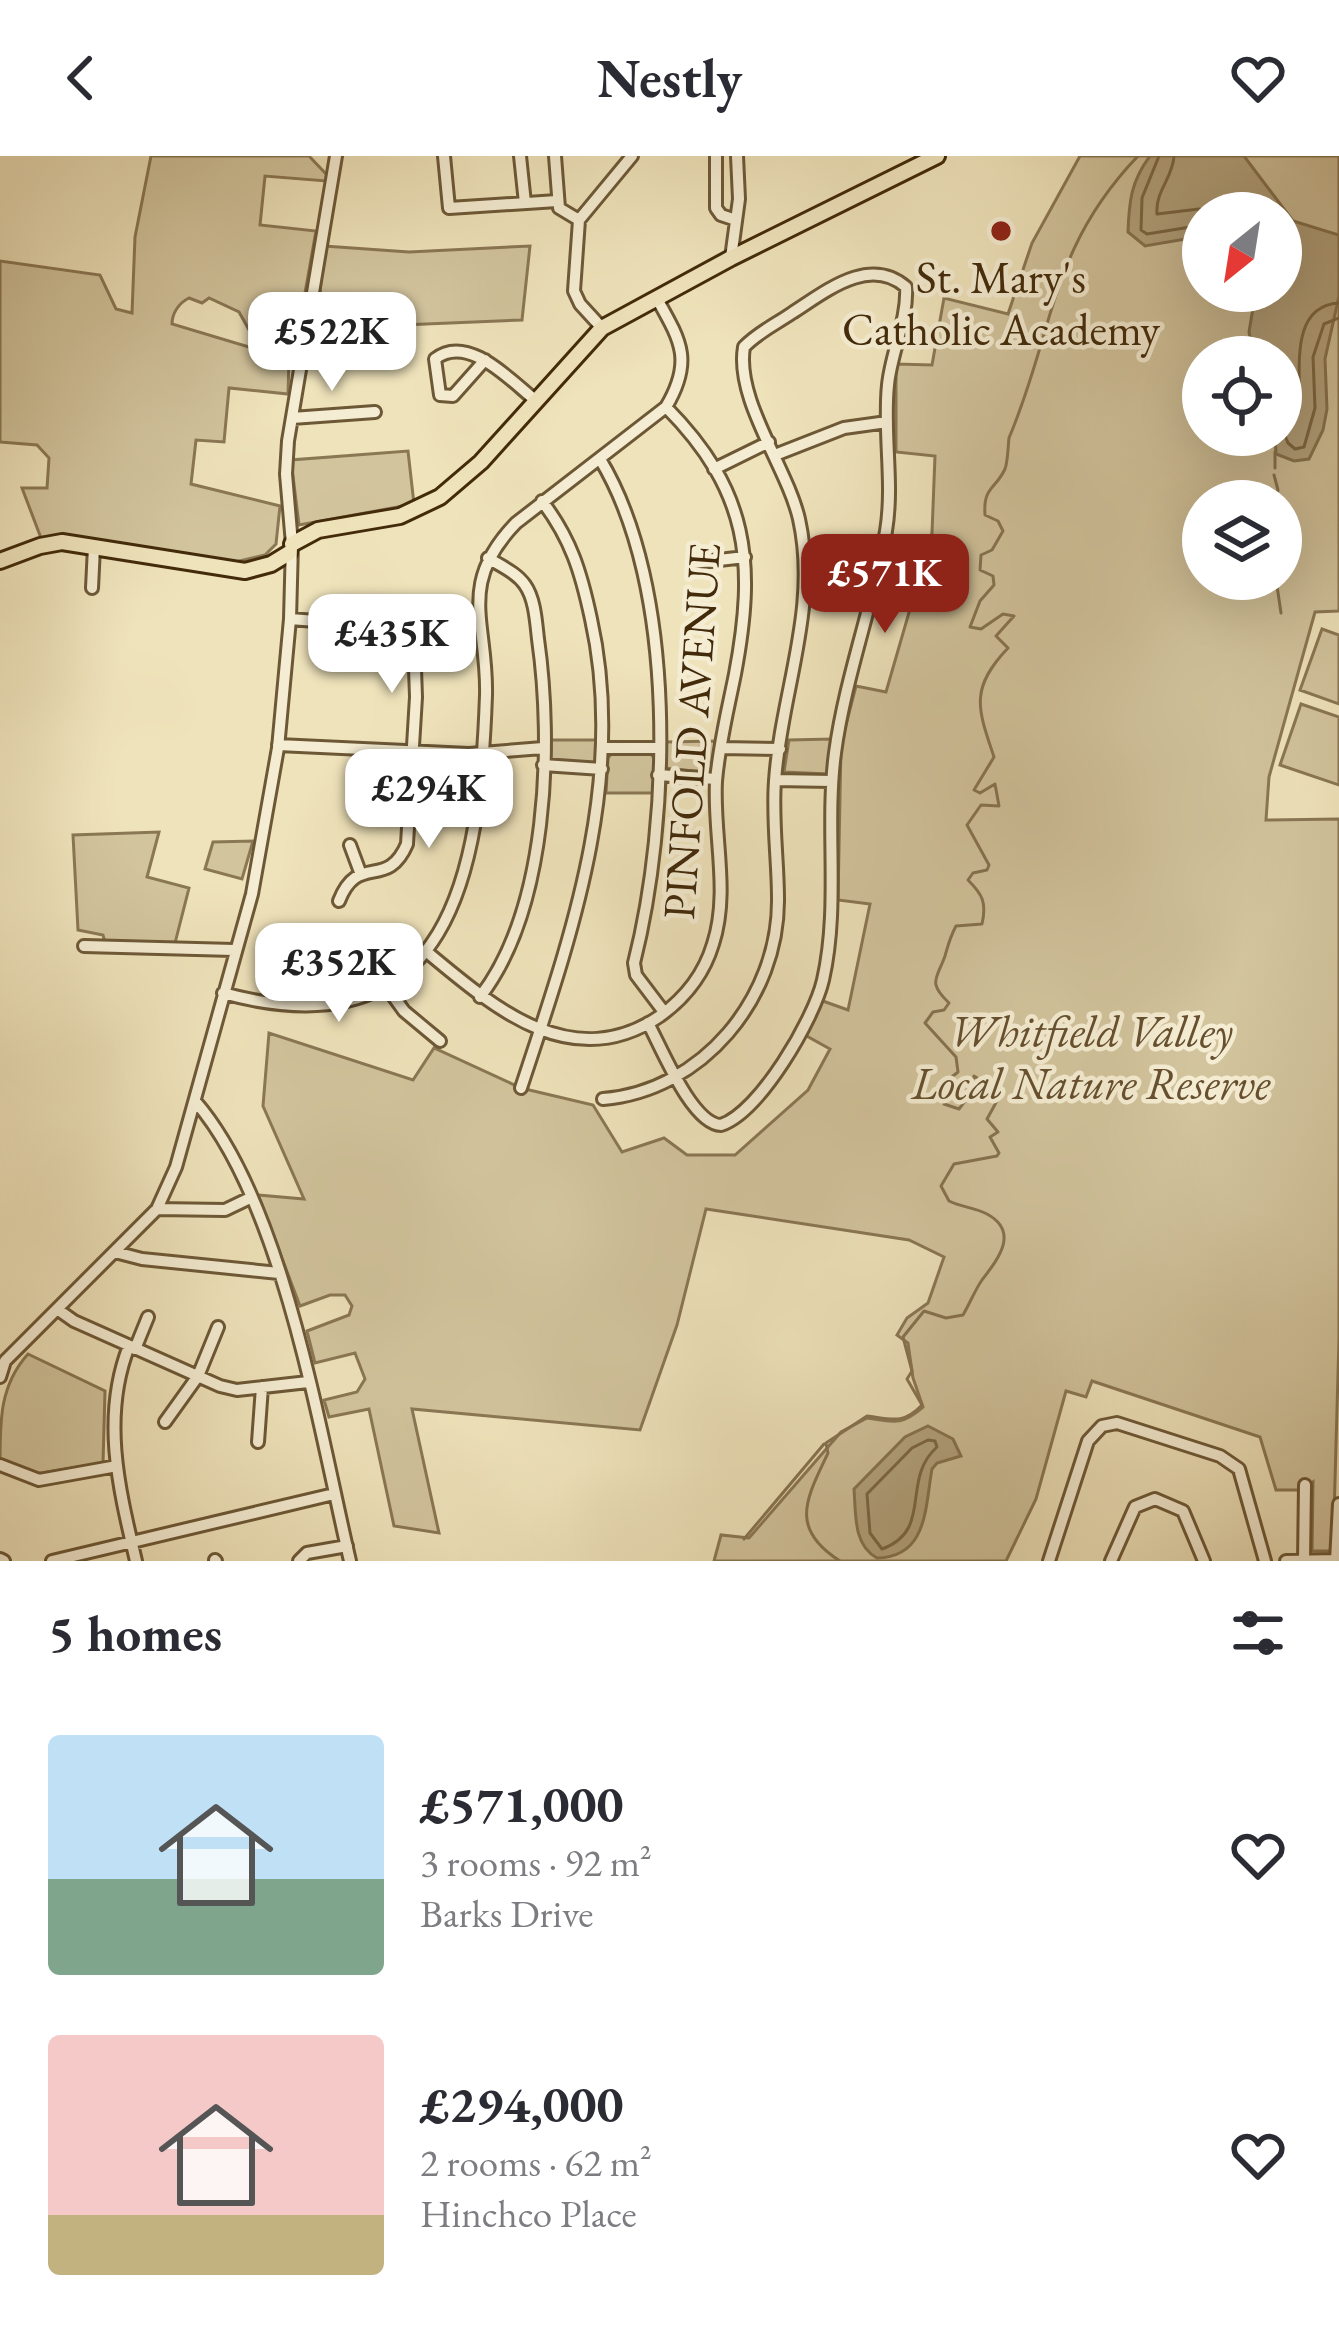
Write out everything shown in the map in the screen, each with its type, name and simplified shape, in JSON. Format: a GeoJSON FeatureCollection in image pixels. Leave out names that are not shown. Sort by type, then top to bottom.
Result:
{"type":"FeatureCollection","features":[{"type":"Feature","properties":{"kind":"main road"},"geometry":{"type":"LineString","coordinates":[[0,561],[62,542],[245,572],[271,565],[318,530],[400,516],[440,497],[481,462],[602,328],[938,156]]}},
{"type":"Feature","properties":{"kind":"street"},"geometry":{"type":"LineString","coordinates":[[0,1377],[3,1362],[157,1209],[176,1167],[252,894],[278,746],[290,619],[286,474],[292,418],[336,156]]}},
{"type":"Feature","properties":{"kind":"street"},"geometry":{"type":"LineString","coordinates":[[444,156],[449,208],[557,201]]}},
{"type":"Feature","properties":{"kind":"street"},"geometry":{"type":"LineString","coordinates":[[520,156],[525,203]]}},
{"type":"Feature","properties":{"kind":"street"},"geometry":{"type":"LineString","coordinates":[[555,156],[557,201],[579,220]]}},
{"type":"Feature","properties":{"kind":"street"},"geometry":{"type":"LineString","coordinates":[[602,328],[574,290],[579,220],[632,156]]}},
{"type":"Feature","properties":{"kind":"street"},"geometry":{"type":"LineString","coordinates":[[716,156],[716,208],[736,220]]}},
{"type":"Feature","properties":{"kind":"street"},"geometry":{"type":"LineString","coordinates":[[731,258],[737,156]]}},
{"type":"Feature","properties":{"kind":"street"},"geometry":{"type":"LineString","coordinates":[[603,1099],[653,1089],[677,1076],[728,1035],[756,993],[772,945],[778,902],[775,779],[806,603],[806,569],[798,517],[749,393],[742,358],[745,347],[854,277],[893,278],[906,287],[892,352],[886,422],[886,528],[837,738],[832,781],[832,912],[823,983],[793,1052],[745,1109],[721,1125],[703,1119],[677,1076],[648,1023]]}},
{"type":"Feature","properties":{"kind":"street"},"geometry":{"type":"LineString","coordinates":[[223,993],[310,1004],[343,1001],[386,986],[427,952],[442,930],[458,895],[480,802],[486,691],[476,609],[488,558],[504,535],[542,500],[666,407],[683,362],[680,341],[656,297]]}},
{"type":"Feature","properties":{"kind":"street"},"geometry":{"type":"LineString","coordinates":[[302,340],[351,348],[373,357]]}},
{"type":"Feature","properties":{"kind":"street"},"geometry":{"type":"LineString","coordinates":[[485,360],[453,396],[440,395],[438,356],[471,353],[485,360],[535,400]]}},
{"type":"Feature","properties":{"kind":"street","name":"PINFOLD AVENUE"},"geometry":{"type":"LineString","coordinates":[[427,952],[480,997],[541,1030],[587,1039],[626,1033],[664,1012],[688,992],[713,945],[721,900],[716,779],[743,623],[745,557],[734,502],[715,469],[666,407]]}},
{"type":"Feature","properties":{"kind":"street"},"geometry":{"type":"LineString","coordinates":[[292,418],[374,412]]}},
{"type":"Feature","properties":{"kind":"street"},"geometry":{"type":"LineString","coordinates":[[715,469],[844,428],[886,422]]}},
{"type":"Feature","properties":{"kind":"street"},"geometry":{"type":"LineString","coordinates":[[600,459],[625,509],[646,588],[659,688],[660,748],[650,877],[634,963],[636,975],[664,1012]]}},
{"type":"Feature","properties":{"kind":"street"},"geometry":{"type":"LineString","coordinates":[[520,1088],[588,866],[604,748],[600,658],[583,580],[566,532],[542,500]]}},
{"type":"Feature","properties":{"kind":"street"},"geometry":{"type":"LineString","coordinates":[[92,588],[94,547]]}},
{"type":"Feature","properties":{"kind":"street"},"geometry":{"type":"LineString","coordinates":[[693,563],[745,557]]}},
{"type":"Feature","properties":{"kind":"street"},"geometry":{"type":"LineString","coordinates":[[480,997],[495,978],[532,870],[543,765],[542,666],[528,588],[488,558]]}},
{"type":"Feature","properties":{"kind":"street"},"geometry":{"type":"LineString","coordinates":[[290,619],[328,622]]}},
{"type":"Feature","properties":{"kind":"street"},"geometry":{"type":"LineString","coordinates":[[340,901],[346,884],[360,872],[389,869],[400,860],[407,844],[414,752],[414,640]]}},
{"type":"Feature","properties":{"kind":"street"},"geometry":{"type":"LineString","coordinates":[[278,746],[414,752],[543,748]]}},
{"type":"Feature","properties":{"kind":"street"},"geometry":{"type":"LineString","coordinates":[[604,748],[660,748]]}},
{"type":"Feature","properties":{"kind":"street"},"geometry":{"type":"LineString","coordinates":[[721,748],[780,749]]}},
{"type":"Feature","properties":{"kind":"street"},"geometry":{"type":"LineString","coordinates":[[543,765],[602,770]]}},
{"type":"Feature","properties":{"kind":"street"},"geometry":{"type":"LineString","coordinates":[[658,775],[716,779]]}},
{"type":"Feature","properties":{"kind":"street"},"geometry":{"type":"LineString","coordinates":[[775,779],[832,781]]}},
{"type":"Feature","properties":{"kind":"street"},"geometry":{"type":"LineString","coordinates":[[350,845],[360,872]]}},
{"type":"Feature","properties":{"kind":"street"},"geometry":{"type":"LineString","coordinates":[[84,946],[234,950]]}},
{"type":"Feature","properties":{"kind":"street"},"geometry":{"type":"LineString","coordinates":[[386,986],[404,1011],[440,1041]]}},
{"type":"Feature","properties":{"kind":"street"},"geometry":{"type":"LineString","coordinates":[[195,1101],[218,1128],[279,1273],[350,1561]]}},
{"type":"Feature","properties":{"kind":"street"},"geometry":{"type":"LineString","coordinates":[[157,1209],[224,1210],[250,1198]]}},
{"type":"Feature","properties":{"kind":"street"},"geometry":{"type":"LineString","coordinates":[[115,1252],[279,1273]]}},
{"type":"Feature","properties":{"kind":"street"},"geometry":{"type":"LineString","coordinates":[[57,1309],[74,1322],[237,1390],[308,1382]]}},
{"type":"Feature","properties":{"kind":"street"},"geometry":{"type":"LineString","coordinates":[[136,1561],[117,1466],[112,1411],[117,1377],[148,1317]]}},
{"type":"Feature","properties":{"kind":"street"},"geometry":{"type":"LineString","coordinates":[[165,1422],[198,1376],[218,1327]]}},
{"type":"Feature","properties":{"kind":"street"},"geometry":{"type":"LineString","coordinates":[[258,1442],[262,1387]]}},
{"type":"Feature","properties":{"kind":"street"},"geometry":{"type":"LineString","coordinates":[[1049,1561],[1088,1442],[1102,1426],[1118,1423],[1220,1456],[1239,1469],[1265,1561]]}},
{"type":"Feature","properties":{"kind":"street"},"geometry":{"type":"LineString","coordinates":[[0,1466],[38,1480],[117,1466]]}},
{"type":"Feature","properties":{"kind":"street"},"geometry":{"type":"LineString","coordinates":[[1304,1560],[1305,1485]]}},
{"type":"Feature","properties":{"kind":"street"},"geometry":{"type":"LineString","coordinates":[[52,1561],[334,1494]]}},
{"type":"Feature","properties":{"kind":"street"},"geometry":{"type":"LineString","coordinates":[[1111,1561],[1136,1507],[1155,1498],[1183,1511],[1204,1561]]}},
{"type":"Feature","properties":{"kind":"street"},"geometry":{"type":"LineString","coordinates":[[1286,1561],[1336,1560],[1339,1504]]}},
{"type":"Feature","properties":{"kind":"street"},"geometry":{"type":"LineString","coordinates":[[299,1561],[307,1553],[347,1546]]}},
{"type":"Feature","properties":{"kind":"green space"},"geometry":{"type":"Polygon","coordinates":[[[151,156],[309,156],[327,175],[326,181],[265,176],[260,225],[316,231],[295,349],[253,337],[239,312],[209,298],[202,303],[189,298],[173,316],[172,324],[289,359],[288,394],[229,388],[224,442],[196,440],[191,484],[280,506],[276,544],[265,555],[227,564],[95,540],[41,538],[22,488],[47,488],[49,458],[37,445],[0,442],[0,261],[100,275],[116,309],[132,313],[135,237],[151,156]]]}},
{"type":"Feature","properties":{"kind":"green space","name":"Whitfield Valley Local Nature Reserve"},"geometry":{"type":"Polygon","coordinates":[[[1080,156],[1339,156],[1339,611],[1315,612],[1269,777],[1266,820],[1339,819],[1339,1339],[1333,1551],[1312,1551],[1313,1482],[1302,1490],[1276,1490],[1260,1437],[1092,1381],[1086,1397],[1066,1391],[1036,1499],[1006,1561],[714,1561],[721,1535],[749,1538],[841,1432],[867,1418],[903,1420],[923,1407],[908,1343],[897,1335],[907,1318],[928,1303],[944,1257],[909,1240],[706,1209],[677,1325],[640,1430],[412,1409],[439,1533],[394,1526],[369,1409],[329,1417],[324,1400],[357,1392],[365,1379],[355,1353],[315,1363],[307,1331],[349,1315],[352,1306],[345,1295],[330,1295],[300,1306],[258,1195],[304,1199],[263,1106],[269,1033],[413,1080],[434,1048],[521,1088],[593,1105],[622,1152],[664,1138],[687,1155],[735,1155],[808,1090],[830,1049],[805,1035],[820,1000],[848,1010],[870,904],[838,900],[841,744],[856,686],[886,692],[932,533],[935,456],[896,452],[896,364],[932,365],[944,298],[1008,314],[1032,243],[1080,156]]]}},
{"type":"Feature","properties":{"kind":"green space"},"geometry":{"type":"Polygon","coordinates":[[[324,246],[409,252],[530,246],[522,320],[378,326],[318,316],[324,246]]]}},
{"type":"Feature","properties":{"kind":"green space"},"geometry":{"type":"Polygon","coordinates":[[[408,451],[414,504],[299,525],[291,460],[408,451]]]}},
{"type":"Feature","properties":{"kind":"green space"},"geometry":{"type":"Polygon","coordinates":[[[1322,629],[1339,635],[1339,704],[1300,690],[1322,629]]]}},
{"type":"Feature","properties":{"kind":"green space"},"geometry":{"type":"Polygon","coordinates":[[[1301,704],[1339,717],[1339,785],[1280,765],[1301,704]]]}},
{"type":"Feature","properties":{"kind":"green space"},"geometry":{"type":"Polygon","coordinates":[[[832,739],[828,774],[784,772],[789,740],[832,739]]]}},
{"type":"Feature","properties":{"kind":"green space"},"geometry":{"type":"Polygon","coordinates":[[[549,740],[600,740],[596,766],[550,762],[549,740]]]}},
{"type":"Feature","properties":{"kind":"green space"},"geometry":{"type":"Polygon","coordinates":[[[716,741],[711,773],[665,768],[666,742],[716,741]]]}},
{"type":"Feature","properties":{"kind":"green space"},"geometry":{"type":"Polygon","coordinates":[[[612,753],[650,753],[655,759],[653,793],[606,793],[612,753]]]}},
{"type":"Feature","properties":{"kind":"green space"},"geometry":{"type":"Polygon","coordinates":[[[159,832],[147,877],[189,888],[175,943],[105,942],[103,935],[78,930],[73,835],[159,832]]]}},
{"type":"Feature","properties":{"kind":"green space"},"geometry":{"type":"Polygon","coordinates":[[[253,841],[242,879],[205,869],[213,842],[253,841]]]}},
{"type":"Feature","properties":{"kind":"green space"},"geometry":{"type":"Polygon","coordinates":[[[28,1354],[105,1391],[103,1463],[35,1474],[0,1461],[7,1391],[28,1354]]]}},
{"type":"Feature","properties":{"kind":"water"},"geometry":{"type":"Polygon","coordinates":[[[1150,156],[1244,156],[1271,192],[1182,192],[1182,240],[1145,246],[1128,232],[1130,201],[1150,156]]]}},
{"type":"Feature","properties":{"kind":"water"},"geometry":{"type":"Polygon","coordinates":[[[1302,224],[1339,235],[1339,296],[1325,359],[1327,409],[1309,459],[1281,456],[1302,456],[1302,336],[1250,336],[1252,312],[1302,312],[1302,224]]]}},
{"type":"Feature","properties":{"kind":"water"},"geometry":{"type":"Polygon","coordinates":[[[928,1426],[953,1439],[961,1456],[932,1469],[925,1514],[915,1539],[894,1555],[877,1558],[860,1537],[854,1489],[905,1437],[928,1426]]]}},
{"type":"Feature","properties":{"kind":"waterway"},"geometry":{"type":"LineString","coordinates":[[840,1561],[813,1537],[808,1524],[809,1498],[828,1453],[826,1443],[867,1416],[903,1418],[922,1405],[907,1379],[912,1371],[903,1337],[924,1311],[946,1318],[963,1315],[1003,1246],[997,1221],[949,1201],[941,1186],[954,1164],[999,1153],[990,1137],[998,1132],[987,1119],[998,1099],[993,1088],[974,1076],[971,1087],[978,1098],[965,1101],[959,1109],[944,1104],[944,1083],[958,1072],[956,1057],[925,1023],[949,1003],[936,980],[956,926],[982,924],[982,899],[968,880],[989,865],[967,825],[981,805],[999,806],[995,784],[980,793],[974,790],[994,757],[980,700],[987,676],[1008,648],[996,636],[1014,616],[1003,614],[981,629],[970,627],[980,601],[994,585],[993,576],[980,570],[981,555],[992,550],[1003,531],[998,521],[985,515],[988,494],[1005,469],[1009,438],[1057,291],[1087,224],[1138,156]]}},
{"type":"Feature","properties":{"kind":"waterway"},"geometry":{"type":"LineString","coordinates":[[1275,456],[1275,468]]}},
{"type":"Feature","properties":{"kind":"waterway"},"geometry":{"type":"LineString","coordinates":[[1274,475],[1275,480]]}},
{"type":"Feature","properties":{"kind":"waterway"},"geometry":{"type":"LineString","coordinates":[[1279,600],[1281,613]]}},
{"type":"Feature","properties":{"kind":"waterway"},"geometry":{"type":"LineString","coordinates":[[744,1539],[824,1444]]}},
{"type":"Feature","properties":{"kind":"place","name":"St. Mary's Catholic Academy"},"geometry":{"type":"Point","coordinates":[1001,231]}}]}
